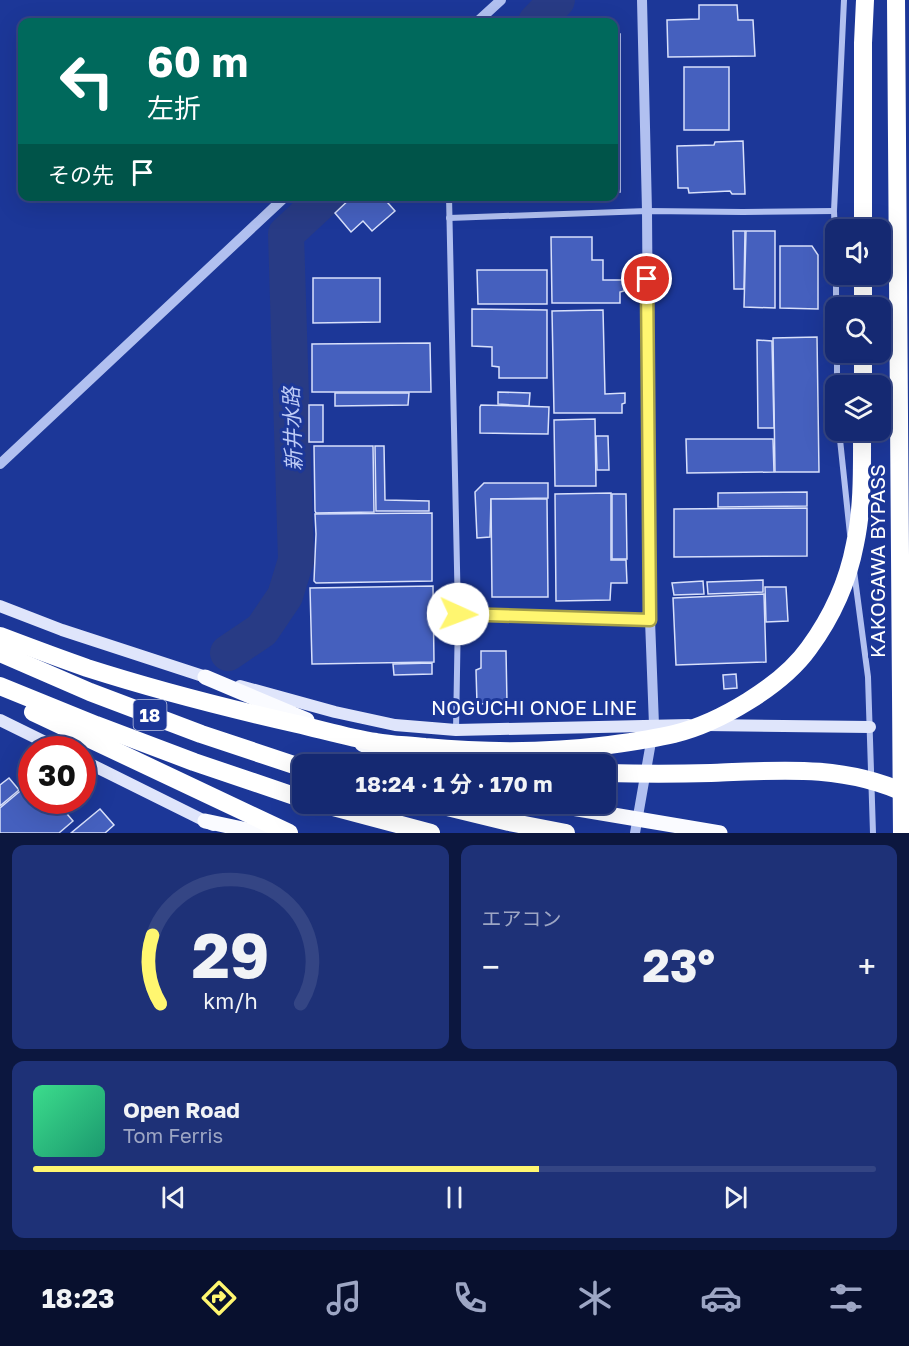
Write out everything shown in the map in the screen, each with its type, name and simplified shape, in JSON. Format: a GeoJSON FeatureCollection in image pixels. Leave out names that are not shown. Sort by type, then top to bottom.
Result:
{"type":"FeatureCollection","features":[{"type":"Feature","properties":{"kind":"highway"},"geometry":{"type":"LineString","coordinates":[[863,219],[865,0]]}},
{"type":"Feature","properties":{"kind":"highway","name":"KAKOGAWA BYPASS"},"geometry":{"type":"LineString","coordinates":[[896,0],[902,833]]}},
{"type":"Feature","properties":{"kind":"highway"},"geometry":{"type":"LineString","coordinates":[[377,742],[513,752],[581,748],[676,734],[717,719],[754,698],[784,676],[808,650],[826,621],[842,586],[855,545],[860,505],[862,441]]}},
{"type":"Feature","properties":{"kind":"highway"},"geometry":{"type":"LineString","coordinates":[[0,636],[85,667],[179,695],[274,719],[441,754]]}},
{"type":"Feature","properties":{"kind":"highway","name":"18"},"geometry":{"type":"LineString","coordinates":[[0,653],[90,692],[201,734],[292,764]]}},
{"type":"Feature","properties":{"kind":"highway","name":"18"},"geometry":{"type":"LineString","coordinates":[[0,686],[194,762],[292,795]]}},
{"type":"Feature","properties":{"kind":"highway","name":"18"},"geometry":{"type":"LineString","coordinates":[[0,696],[289,833]]}},
{"type":"Feature","properties":{"kind":"highway"},"geometry":{"type":"LineString","coordinates":[[616,773],[787,770],[827,772],[859,777],[890,786],[909,795]]}},
{"type":"Feature","properties":{"kind":"highway"},"geometry":{"type":"LineString","coordinates":[[360,814],[431,833]]}},
{"type":"Feature","properties":{"kind":"highway"},"geometry":{"type":"LineString","coordinates":[[476,814],[566,833]]}},
{"type":"Feature","properties":{"kind":"main road","name":"NOGUCHI ONOE LINE"},"geometry":{"type":"LineString","coordinates":[[0,606],[62,630],[205,677],[385,723],[456,730],[654,725],[870,727]]}},
{"type":"Feature","properties":{"kind":"main road"},"geometry":{"type":"LineString","coordinates":[[205,677],[385,754]]}},
{"type":"Feature","properties":{"kind":"main road"},"geometry":{"type":"LineString","coordinates":[[0,720],[33,736]]}},
{"type":"Feature","properties":{"kind":"main road"},"geometry":{"type":"LineString","coordinates":[[96,767],[231,833]]}},
{"type":"Feature","properties":{"kind":"main road"},"geometry":{"type":"LineString","coordinates":[[603,814],[720,833]]}},
{"type":"Feature","properties":{"kind":"main road"},"geometry":{"type":"LineString","coordinates":[[205,821],[261,833]]}},
{"type":"Feature","properties":{"kind":"street"},"geometry":{"type":"LineString","coordinates":[[481,18],[501,0]]}},
{"type":"Feature","properties":{"kind":"street"},"geometry":{"type":"LineString","coordinates":[[635,833],[654,725],[650,620],[647,211],[642,0]]}},
{"type":"Feature","properties":{"kind":"street"},"geometry":{"type":"LineString","coordinates":[[834,219],[844,0]]}},
{"type":"Feature","properties":{"kind":"street"},"geometry":{"type":"LineString","coordinates":[[0,464],[281,201]]}},
{"type":"Feature","properties":{"kind":"street"},"geometry":{"type":"LineString","coordinates":[[449,201],[458,614],[456,730]]}},
{"type":"Feature","properties":{"kind":"street"},"geometry":{"type":"LineString","coordinates":[[449,218],[647,211],[834,211]]}},
{"type":"Feature","properties":{"kind":"street"},"geometry":{"type":"LineString","coordinates":[[840,441],[868,677],[873,833]]}},
{"type":"Feature","properties":{"kind":"street"},"geometry":{"type":"LineString","coordinates":[[458,614],[650,620]]}},
{"type":"Feature","properties":{"kind":"building"},"geometry":{"type":"Polygon","coordinates":[[[699,5],[737,5],[738,20],[753,20],[755,56],[668,57],[667,20],[699,19],[699,5]]]}},
{"type":"Feature","properties":{"kind":"building"},"geometry":{"type":"Polygon","coordinates":[[[618,34],[620,34],[620,192],[618,192],[618,34]]]}},
{"type":"Feature","properties":{"kind":"building"},"geometry":{"type":"Polygon","coordinates":[[[684,67],[729,67],[729,130],[684,130],[684,67]]]}},
{"type":"Feature","properties":{"kind":"building"},"geometry":{"type":"Polygon","coordinates":[[[743,141],[745,194],[732,194],[730,191],[689,193],[688,188],[678,188],[677,146],[743,141]]]}},
{"type":"Feature","properties":{"kind":"building"},"geometry":{"type":"Polygon","coordinates":[[[348,201],[390,201],[388,203],[395,211],[372,231],[363,221],[351,232],[335,213],[348,201]]]}},
{"type":"Feature","properties":{"kind":"building"},"geometry":{"type":"Polygon","coordinates":[[[733,231],[745,231],[744,289],[734,289],[733,231]]]}},
{"type":"Feature","properties":{"kind":"building"},"geometry":{"type":"Polygon","coordinates":[[[746,231],[775,231],[775,308],[744,307],[746,231]]]}},
{"type":"Feature","properties":{"kind":"building"},"geometry":{"type":"Polygon","coordinates":[[[551,237],[592,237],[592,260],[603,260],[603,280],[623,280],[624,291],[620,292],[620,303],[552,303],[551,237]]]}},
{"type":"Feature","properties":{"kind":"building"},"geometry":{"type":"Polygon","coordinates":[[[780,246],[812,246],[818,255],[818,309],[780,308],[780,246]]]}},
{"type":"Feature","properties":{"kind":"building"},"geometry":{"type":"Polygon","coordinates":[[[477,270],[547,270],[547,304],[478,304],[477,270]]]}},
{"type":"Feature","properties":{"kind":"building"},"geometry":{"type":"Polygon","coordinates":[[[313,278],[380,278],[380,322],[313,323],[313,278]]]}},
{"type":"Feature","properties":{"kind":"building"},"geometry":{"type":"Polygon","coordinates":[[[472,309],[547,310],[547,378],[499,378],[499,367],[492,366],[492,347],[472,346],[472,309]]]}},
{"type":"Feature","properties":{"kind":"building"},"geometry":{"type":"Polygon","coordinates":[[[603,310],[605,394],[625,393],[622,413],[554,413],[552,311],[603,310]]]}},
{"type":"Feature","properties":{"kind":"building"},"geometry":{"type":"Polygon","coordinates":[[[817,337],[819,472],[775,472],[773,338],[817,337]]]}},
{"type":"Feature","properties":{"kind":"building"},"geometry":{"type":"Polygon","coordinates":[[[757,340],[772,341],[774,428],[758,428],[757,340]]]}},
{"type":"Feature","properties":{"kind":"building"},"geometry":{"type":"Polygon","coordinates":[[[430,343],[431,392],[312,392],[312,344],[430,343]]]}},
{"type":"Feature","properties":{"kind":"building"},"geometry":{"type":"Polygon","coordinates":[[[498,392],[530,393],[529,406],[498,404],[498,392]]]}},
{"type":"Feature","properties":{"kind":"building"},"geometry":{"type":"Polygon","coordinates":[[[335,393],[409,393],[408,405],[335,406],[335,393]]]}},
{"type":"Feature","properties":{"kind":"building"},"geometry":{"type":"Polygon","coordinates":[[[309,405],[323,405],[323,442],[309,442],[309,405]]]}},
{"type":"Feature","properties":{"kind":"building"},"geometry":{"type":"Polygon","coordinates":[[[481,405],[549,407],[548,434],[480,433],[481,405]]]}},
{"type":"Feature","properties":{"kind":"building"},"geometry":{"type":"Polygon","coordinates":[[[595,419],[596,486],[555,486],[554,420],[595,419]]]}},
{"type":"Feature","properties":{"kind":"building"},"geometry":{"type":"Polygon","coordinates":[[[596,436],[608,436],[609,470],[597,470],[596,436]]]}},
{"type":"Feature","properties":{"kind":"building"},"geometry":{"type":"Polygon","coordinates":[[[686,439],[773,439],[774,472],[687,473],[686,439]]]}},
{"type":"Feature","properties":{"kind":"building"},"geometry":{"type":"Polygon","coordinates":[[[314,446],[373,446],[374,512],[316,513],[314,446]]]}},
{"type":"Feature","properties":{"kind":"building"},"geometry":{"type":"Polygon","coordinates":[[[375,446],[384,446],[385,500],[429,501],[429,511],[376,511],[375,446]]]}},
{"type":"Feature","properties":{"kind":"building"},"geometry":{"type":"Polygon","coordinates":[[[484,483],[548,483],[548,498],[491,499],[490,537],[477,538],[475,492],[484,483]]]}},
{"type":"Feature","properties":{"kind":"building"},"geometry":{"type":"Polygon","coordinates":[[[807,492],[807,506],[718,507],[718,493],[807,492]]]}},
{"type":"Feature","properties":{"kind":"building"},"geometry":{"type":"Polygon","coordinates":[[[611,493],[611,560],[626,560],[627,583],[611,583],[610,600],[556,601],[555,494],[611,493]]]}},
{"type":"Feature","properties":{"kind":"building"},"geometry":{"type":"Polygon","coordinates":[[[612,494],[626,494],[627,559],[612,559],[612,494]]]}},
{"type":"Feature","properties":{"kind":"building"},"geometry":{"type":"Polygon","coordinates":[[[491,499],[547,499],[548,597],[492,597],[491,499]]]}},
{"type":"Feature","properties":{"kind":"building"},"geometry":{"type":"Polygon","coordinates":[[[807,508],[807,556],[674,557],[674,509],[807,508]]]}},
{"type":"Feature","properties":{"kind":"building"},"geometry":{"type":"Polygon","coordinates":[[[432,513],[432,581],[316,583],[314,581],[315,514],[432,513]]]}},
{"type":"Feature","properties":{"kind":"building"},"geometry":{"type":"Polygon","coordinates":[[[763,580],[763,592],[708,594],[707,582],[763,580]]]}},
{"type":"Feature","properties":{"kind":"building"},"geometry":{"type":"Polygon","coordinates":[[[703,581],[704,594],[674,595],[672,583],[703,581]]]}},
{"type":"Feature","properties":{"kind":"building"},"geometry":{"type":"Polygon","coordinates":[[[433,586],[434,662],[312,664],[310,588],[433,586]]]}},
{"type":"Feature","properties":{"kind":"building"},"geometry":{"type":"Polygon","coordinates":[[[765,587],[786,587],[788,621],[766,622],[765,587]]]}},
{"type":"Feature","properties":{"kind":"building"},"geometry":{"type":"Polygon","coordinates":[[[764,594],[766,662],[676,665],[673,598],[764,594]]]}},
{"type":"Feature","properties":{"kind":"building"},"geometry":{"type":"Polygon","coordinates":[[[481,651],[506,651],[507,703],[477,704],[476,670],[481,668],[481,651]]]}},
{"type":"Feature","properties":{"kind":"building"},"geometry":{"type":"Polygon","coordinates":[[[432,663],[432,674],[394,675],[393,664],[432,663]]]}},
{"type":"Feature","properties":{"kind":"building"},"geometry":{"type":"Polygon","coordinates":[[[736,674],[737,688],[724,689],[723,675],[736,674]]]}},
{"type":"Feature","properties":{"kind":"building"},"geometry":{"type":"Polygon","coordinates":[[[9,778],[18,791],[0,806],[0,785],[9,778]]]}},
{"type":"Feature","properties":{"kind":"building"},"geometry":{"type":"Polygon","coordinates":[[[18,793],[18,814],[67,814],[73,821],[59,833],[0,833],[0,808],[18,793]]]}},
{"type":"Feature","properties":{"kind":"building"},"geometry":{"type":"Polygon","coordinates":[[[100,809],[114,825],[105,833],[71,833],[96,814],[100,809]]]}},
{"type":"Feature","properties":{"kind":"waterway","name":"新井水路"},"geometry":{"type":"LineString","coordinates":[[540,18],[557,0]]}},
{"type":"Feature","properties":{"kind":"waterway","name":"新井水路"},"geometry":{"type":"LineString","coordinates":[[228,653],[262,630],[285,596],[296,560],[286,234],[322,201]]}},
{"type":"Feature","properties":{"kind":"route"},"geometry":{"type":"LineString","coordinates":[[458,614],[650,620],[647,279]]}}]}
